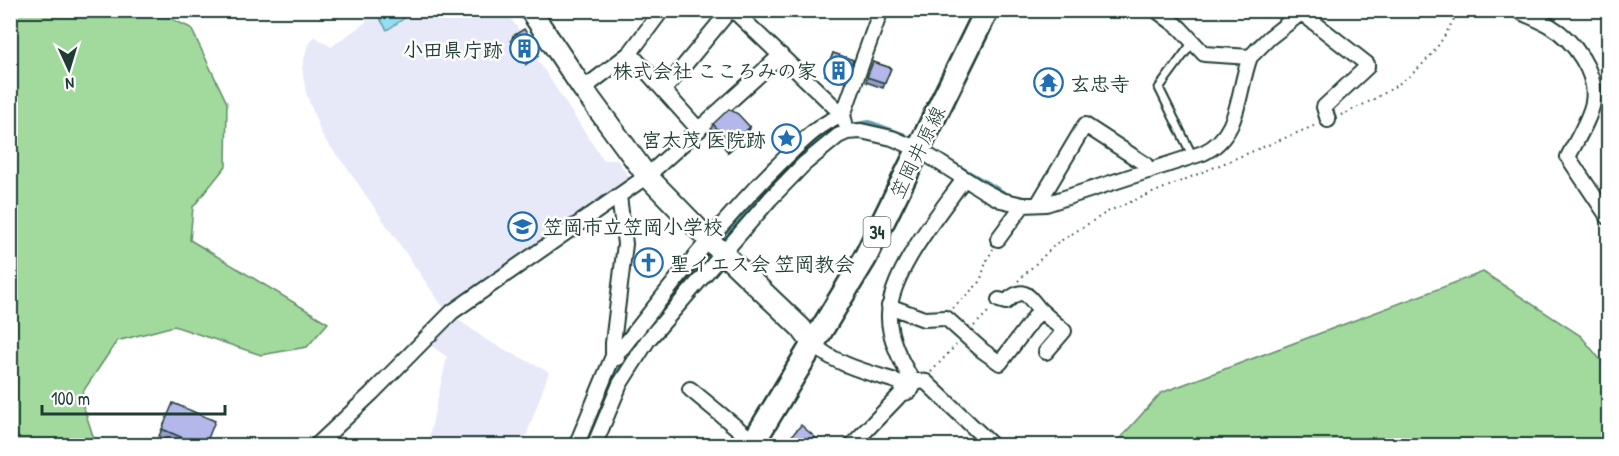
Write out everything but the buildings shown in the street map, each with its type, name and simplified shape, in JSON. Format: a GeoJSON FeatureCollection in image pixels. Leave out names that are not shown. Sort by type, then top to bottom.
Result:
{"type":"FeatureCollection","features":[{"type":"Feature","properties":{"kind":"main road","name":"笠岡井原線"},"geometry":{"type":"LineString","coordinates":[[753,444],[865,258],[987,10]]}},
{"type":"Feature","properties":{"kind":"street"},"geometry":{"type":"LineString","coordinates":[[583,89],[630,53],[662,10]]}},
{"type":"Feature","properties":{"kind":"street"},"geometry":{"type":"LineString","coordinates":[[664,90],[732,10],[781,56],[845,124],[861,131],[892,138],[918,149],[1001,200],[1023,205],[1042,198],[1057,201],[1218,145],[1231,126],[1246,57],[1299,11],[1367,64],[1367,67],[1324,107],[1328,120]]}},
{"type":"Feature","properties":{"kind":"street"},"geometry":{"type":"LineString","coordinates":[[576,446],[620,384],[623,347],[668,304],[763,193],[799,158],[838,136],[845,124],[881,10]]}},
{"type":"Feature","properties":{"kind":"street"},"geometry":{"type":"LineString","coordinates":[[1156,10],[1180,28],[1204,54],[1246,57]]}},
{"type":"Feature","properties":{"kind":"street"},"geometry":{"type":"LineString","coordinates":[[1517,10],[1551,26],[1566,38],[1590,72],[1594,92],[1593,105],[1568,157],[1608,217]]}},
{"type":"Feature","properties":{"kind":"street"},"geometry":{"type":"LineString","coordinates":[[539,14],[583,89],[647,176],[716,247],[801,328],[818,349],[846,364],[910,384],[947,400],[993,446]]}},
{"type":"Feature","properties":{"kind":"street"},"geometry":{"type":"LineString","coordinates":[[630,53],[699,130]]}},
{"type":"Feature","properties":{"kind":"street"},"geometry":{"type":"LineString","coordinates":[[316,446],[452,312],[647,176],[781,56]]}},
{"type":"Feature","properties":{"kind":"street"},"geometry":{"type":"LineString","coordinates":[[1042,198],[1085,124],[1148,168]]}},
{"type":"Feature","properties":{"kind":"street"},"geometry":{"type":"LineString","coordinates":[[910,384],[890,328],[889,306],[893,290],[908,261],[964,179]]}},
{"type":"Feature","properties":{"kind":"street"},"geometry":{"type":"LineString","coordinates":[[594,446],[593,425],[622,361],[648,340],[668,304],[763,193]]}},
{"type":"Feature","properties":{"kind":"street"},"geometry":{"type":"LineString","coordinates":[[619,196],[625,244],[617,298],[622,361]]}},
{"type":"Feature","properties":{"kind":"street"},"geometry":{"type":"LineString","coordinates":[[998,239],[1023,205]]}},
{"type":"Feature","properties":{"kind":"street"},"geometry":{"type":"LineString","coordinates":[[999,300],[1006,302],[1015,293],[1026,294],[1064,331],[1046,352]]}},
{"type":"Feature","properties":{"kind":"street"},"geometry":{"type":"LineString","coordinates":[[889,306],[924,319],[946,318],[1000,363],[1040,310]]}},
{"type":"Feature","properties":{"kind":"street"},"geometry":{"type":"LineString","coordinates":[[852,445],[910,384]]}},
{"type":"Feature","properties":{"kind":"street"},"geometry":{"type":"LineString","coordinates":[[690,389],[753,444]]}},
{"type":"Feature","properties":{"kind":"lane"},"geometry":{"type":"LineString","coordinates":[[1192,153],[1159,88],[1193,42]]}},
{"type":"Feature","properties":{"kind":"path"},"geometry":{"type":"LineString","coordinates":[[910,384],[965,335],[1057,243],[1109,211],[1364,105],[1413,73],[1430,57],[1459,10]]}},
{"type":"Feature","properties":{"kind":"path"},"geometry":{"type":"LineString","coordinates":[[946,318],[980,282],[986,262],[998,239]]}},
{"type":"Feature","properties":{"kind":"shaded area"},"geometry":{"type":"Polygon","coordinates":[[[365,11],[505,11],[539,57],[537,59],[603,160],[617,160],[630,178],[454,304],[451,301],[443,307],[347,168],[322,136],[306,93],[302,68],[307,48],[314,36],[331,47],[366,22],[365,11]]]}},
{"type":"Feature","properties":{"kind":"shaded area"},"geometry":{"type":"Polygon","coordinates":[[[455,317],[488,341],[549,372],[523,445],[427,446],[447,357],[429,344],[455,317]]]}},
{"type":"Feature","properties":{"kind":"green space"},"geometry":{"type":"Polygon","coordinates":[[[10,11],[155,11],[191,28],[227,103],[226,166],[193,207],[190,240],[328,323],[307,347],[261,355],[174,326],[117,341],[80,396],[96,445],[11,445],[10,11]]]}},
{"type":"Feature","properties":{"kind":"green space"},"geometry":{"type":"Polygon","coordinates":[[[1483,272],[1581,336],[1608,369],[1608,445],[1114,445],[1161,393],[1483,272]]]}},
{"type":"Feature","properties":{"kind":"water"},"geometry":{"type":"Polygon","coordinates":[[[375,10],[415,11],[387,30],[375,10]]]}},
{"type":"Feature","properties":{"kind":"waterway"},"geometry":{"type":"LineString","coordinates":[[1246,54],[1253,43],[1269,30]]}},
{"type":"Feature","properties":{"kind":"waterway"},"geometry":{"type":"LineString","coordinates":[[719,242],[792,162],[829,131],[837,127],[869,122],[905,135]]}},
{"type":"Feature","properties":{"kind":"waterway"},"geometry":{"type":"LineString","coordinates":[[941,156],[1008,195]]}},
{"type":"Feature","properties":{"kind":"waterway"},"geometry":{"type":"LineString","coordinates":[[584,446],[615,372],[632,346],[712,250]]}},
{"type":"Feature","properties":{"kind":"place","name":"小田県庁跡"},"geometry":{"type":"Point","coordinates":[524,49]}},
{"type":"Feature","properties":{"kind":"place","name":"株式会社 こころみの家"},"geometry":{"type":"Point","coordinates":[838,70]}},
{"type":"Feature","properties":{"kind":"place","name":"玄忠寺"},"geometry":{"type":"Point","coordinates":[1049,83]}},
{"type":"Feature","properties":{"kind":"place","name":"宮太茂 医院跡"},"geometry":{"type":"Point","coordinates":[787,139]}},
{"type":"Feature","properties":{"kind":"place","name":"笠岡市立笠岡小学校"},"geometry":{"type":"Point","coordinates":[522,226]}},
{"type":"Feature","properties":{"kind":"place","name":"聖イエス会 笠岡教会"},"geometry":{"type":"Point","coordinates":[649,263]}}]}
